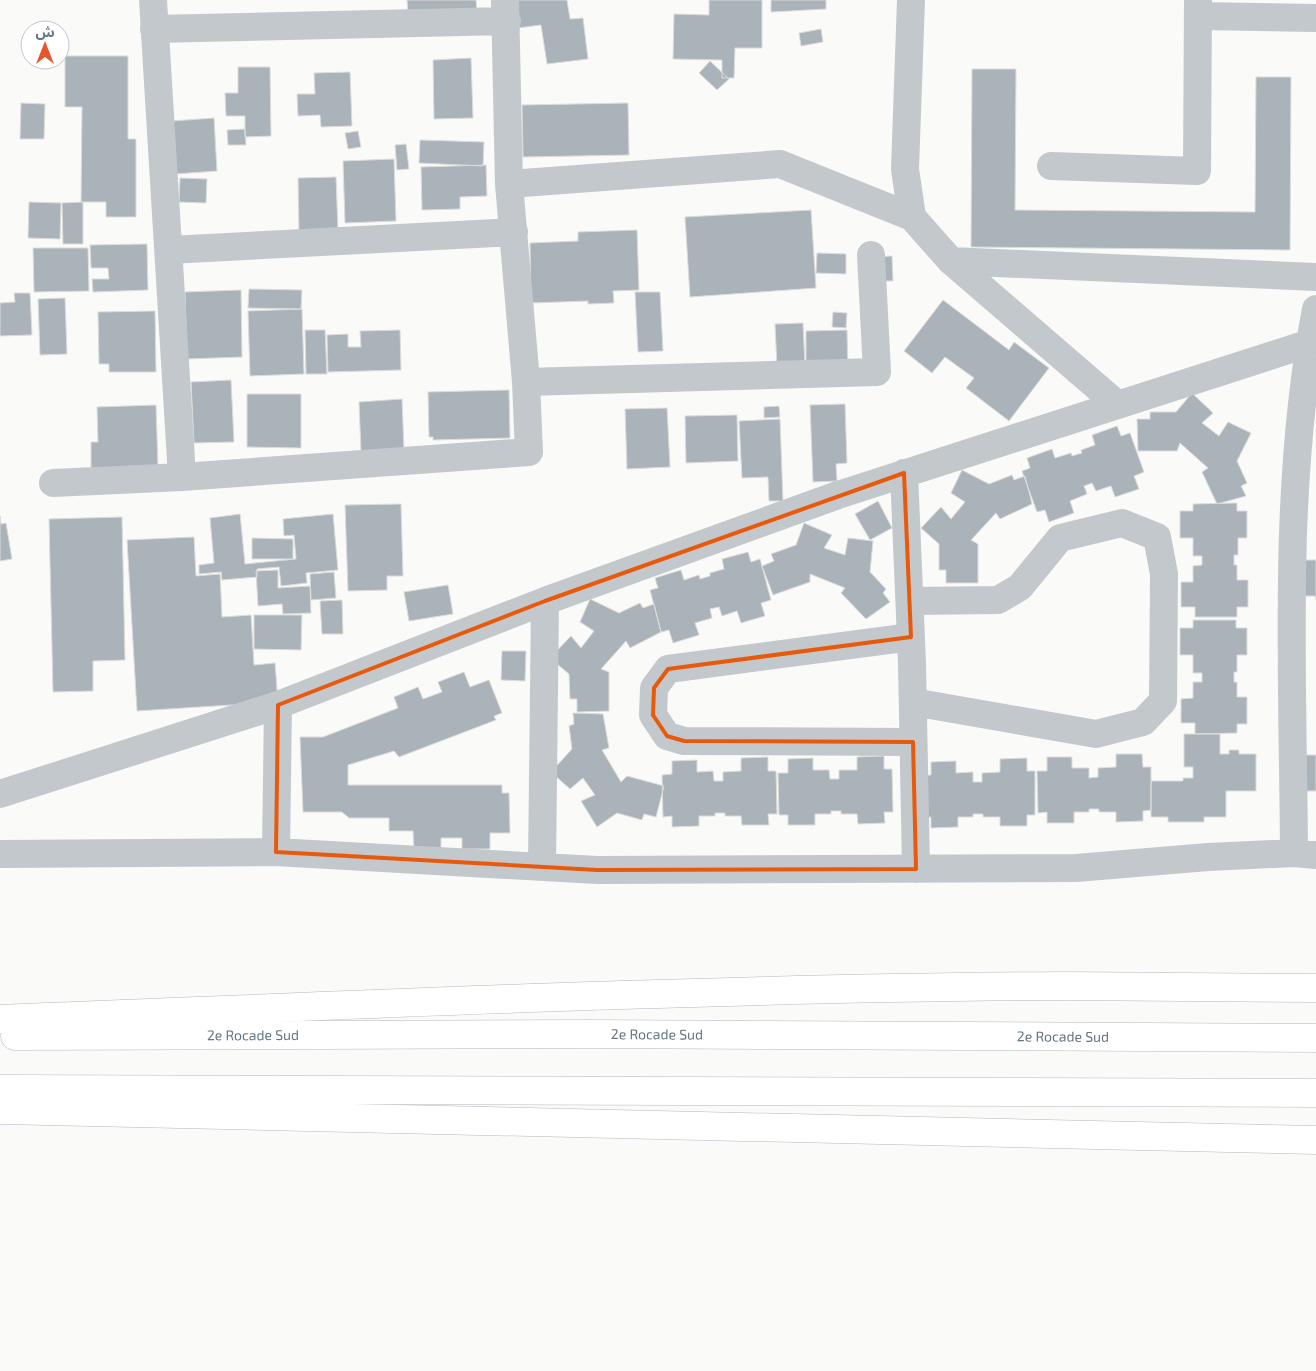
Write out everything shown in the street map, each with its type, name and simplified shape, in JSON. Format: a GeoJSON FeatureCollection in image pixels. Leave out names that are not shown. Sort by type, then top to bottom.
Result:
{"type":"FeatureCollection","features":[{"type":"Feature","properties":{"kind":"highway"},"geometry":{"type":"LineString","coordinates":[[0,1019],[521,999],[892,989],[1065,986],[1316,988]]}},
{"type":"Feature","properties":{"kind":"highway","name":"2e Rocade Sud"},"geometry":{"type":"LineString","coordinates":[[0,1036],[591,1034],[1316,1038]]}},
{"type":"Feature","properties":{"kind":"highway"},"geometry":{"type":"LineString","coordinates":[[0,1089],[1316,1093]]}},
{"type":"Feature","properties":{"kind":"highway"},"geometry":{"type":"LineString","coordinates":[[0,1110],[1316,1141]]}},
{"type":"Feature","properties":{"kind":"street"},"geometry":{"type":"LineString","coordinates":[[153,0],[182,477]]}},
{"type":"Feature","properties":{"kind":"street"},"geometry":{"type":"LineString","coordinates":[[911,0],[905,169],[912,217]]}},
{"type":"Feature","properties":{"kind":"street"},"geometry":{"type":"LineString","coordinates":[[1051,166],[1198,171],[1198,8],[1316,18]]}},
{"type":"Feature","properties":{"kind":"street"},"geometry":{"type":"LineString","coordinates":[[53,483],[182,477],[529,452],[526,382],[509,184],[506,10],[154,29]]}},
{"type":"Feature","properties":{"kind":"street"},"geometry":{"type":"LineString","coordinates":[[509,184],[780,164],[912,217],[951,261],[1118,404]]}},
{"type":"Feature","properties":{"kind":"street"},"geometry":{"type":"LineString","coordinates":[[169,250],[514,232]]}},
{"type":"Feature","properties":{"kind":"street"},"geometry":{"type":"LineString","coordinates":[[526,382],[877,372],[871,255]]}},
{"type":"Feature","properties":{"kind":"street"},"geometry":{"type":"LineString","coordinates":[[951,261],[1316,277]]}},
{"type":"Feature","properties":{"kind":"street"},"geometry":{"type":"LineString","coordinates":[[0,854],[276,852],[598,870],[1076,868],[1208,857],[1305,854],[1292,557],[1299,428],[1316,309]]}},
{"type":"Feature","properties":{"kind":"street"},"geometry":{"type":"LineString","coordinates":[[0,794],[278,705],[545,601],[838,495],[1310,343]]}},
{"type":"Feature","properties":{"kind":"street"},"geometry":{"type":"LineString","coordinates":[[904,474],[910,601],[916,869]]}},
{"type":"Feature","properties":{"kind":"street"},"geometry":{"type":"LineString","coordinates":[[910,601],[998,600],[1020,587],[1060,538],[1122,523],[1157,537],[1164,574],[1163,701],[1143,722],[1096,734],[913,702]]}},
{"type":"Feature","properties":{"kind":"street"},"geometry":{"type":"LineString","coordinates":[[542,866],[545,601]]}},
{"type":"Feature","properties":{"kind":"street"},"geometry":{"type":"LineString","coordinates":[[911,637],[668,669],[654,688],[653,715],[667,736],[684,741],[914,742]]}},
{"type":"Feature","properties":{"kind":"street"},"geometry":{"type":"LineString","coordinates":[[276,852],[278,705]]}},
{"type":"Feature","properties":{"kind":"highlighted area"},"geometry":{"type":"Polygon","coordinates":[[[904,473],[911,637],[668,669],[654,688],[653,715],[667,736],[684,741],[913,742],[916,869],[597,870],[276,852],[278,705],[545,601],[904,473]]]}},
{"type":"Feature","properties":{"kind":"building"},"geometry":{"type":"Polygon","coordinates":[[[407,0],[476,0],[477,12],[408,15],[407,0]]]}},
{"type":"Feature","properties":{"kind":"building"},"geometry":{"type":"Polygon","coordinates":[[[514,0],[567,0],[570,19],[583,18],[588,59],[547,64],[541,25],[518,28],[514,0]]]}},
{"type":"Feature","properties":{"kind":"building"},"geometry":{"type":"Polygon","coordinates":[[[709,0],[762,0],[762,48],[735,48],[734,78],[722,78],[722,60],[673,59],[674,14],[709,15],[709,0]]]}},
{"type":"Feature","properties":{"kind":"building"},"geometry":{"type":"Polygon","coordinates":[[[771,0],[826,0],[826,9],[771,12],[771,0]]]}},
{"type":"Feature","properties":{"kind":"building"},"geometry":{"type":"Polygon","coordinates":[[[821,29],[823,42],[801,46],[799,33],[821,29]]]}},
{"type":"Feature","properties":{"kind":"building"},"geometry":{"type":"Polygon","coordinates":[[[70,56],[128,56],[128,139],[136,139],[136,217],[106,217],[106,202],[81,202],[82,107],[65,107],[65,70],[70,70],[70,56]]]}},
{"type":"Feature","properties":{"kind":"building"},"geometry":{"type":"Polygon","coordinates":[[[471,58],[473,118],[434,119],[433,60],[471,58]]]}},
{"type":"Feature","properties":{"kind":"building"},"geometry":{"type":"Polygon","coordinates":[[[710,61],[729,79],[717,90],[699,73],[710,61]]]}},
{"type":"Feature","properties":{"kind":"building"},"geometry":{"type":"Polygon","coordinates":[[[238,67],[270,67],[271,136],[245,137],[245,116],[226,116],[225,93],[238,93],[238,67]]]}},
{"type":"Feature","properties":{"kind":"building"},"geometry":{"type":"Polygon","coordinates":[[[972,69],[1016,69],[1015,210],[1255,212],[1256,77],[1291,77],[1290,250],[971,247],[972,69]]]}},
{"type":"Feature","properties":{"kind":"building"},"geometry":{"type":"Polygon","coordinates":[[[350,72],[352,126],[321,127],[320,115],[298,116],[297,94],[315,94],[314,73],[350,72]]]}},
{"type":"Feature","properties":{"kind":"building"},"geometry":{"type":"Polygon","coordinates":[[[21,103],[45,104],[44,139],[20,139],[21,103]]]}},
{"type":"Feature","properties":{"kind":"building"},"geometry":{"type":"Polygon","coordinates":[[[628,103],[629,155],[523,157],[522,105],[628,103]]]}},
{"type":"Feature","properties":{"kind":"building"},"geometry":{"type":"Polygon","coordinates":[[[214,118],[217,171],[175,174],[172,121],[214,118]]]}},
{"type":"Feature","properties":{"kind":"building"},"geometry":{"type":"Polygon","coordinates":[[[245,129],[246,145],[228,145],[227,130],[245,129]]]}},
{"type":"Feature","properties":{"kind":"building"},"geometry":{"type":"Polygon","coordinates":[[[358,131],[361,147],[348,149],[345,133],[358,131]]]}},
{"type":"Feature","properties":{"kind":"building"},"geometry":{"type":"Polygon","coordinates":[[[420,140],[484,142],[483,166],[419,163],[420,140]]]}},
{"type":"Feature","properties":{"kind":"building"},"geometry":{"type":"Polygon","coordinates":[[[406,144],[409,169],[397,170],[395,145],[406,144]]]}},
{"type":"Feature","properties":{"kind":"building"},"geometry":{"type":"Polygon","coordinates":[[[394,159],[396,221],[345,223],[343,161],[394,159]]]}},
{"type":"Feature","properties":{"kind":"building"},"geometry":{"type":"Polygon","coordinates":[[[486,165],[487,196],[460,197],[460,209],[422,210],[421,167],[486,165]]]}},
{"type":"Feature","properties":{"kind":"building"},"geometry":{"type":"Polygon","coordinates":[[[336,177],[338,231],[299,232],[298,178],[336,177]]]}},
{"type":"Feature","properties":{"kind":"building"},"geometry":{"type":"Polygon","coordinates":[[[180,178],[207,179],[206,203],[179,202],[180,178]]]}},
{"type":"Feature","properties":{"kind":"building"},"geometry":{"type":"Polygon","coordinates":[[[29,202],[61,203],[60,239],[28,238],[29,202]]]}},
{"type":"Feature","properties":{"kind":"building"},"geometry":{"type":"Polygon","coordinates":[[[83,202],[83,244],[63,244],[62,203],[83,202]]]}},
{"type":"Feature","properties":{"kind":"building"},"geometry":{"type":"Polygon","coordinates":[[[811,210],[816,288],[690,297],[685,217],[811,210]]]}},
{"type":"Feature","properties":{"kind":"building"},"geometry":{"type":"Polygon","coordinates":[[[637,230],[639,290],[613,291],[614,303],[588,304],[588,301],[531,303],[530,243],[578,241],[578,232],[637,230]]]}},
{"type":"Feature","properties":{"kind":"building"},"geometry":{"type":"Polygon","coordinates":[[[147,244],[148,290],[93,292],[92,279],[109,279],[108,268],[91,268],[90,245],[147,244]]]}},
{"type":"Feature","properties":{"kind":"building"},"geometry":{"type":"Polygon","coordinates":[[[33,248],[88,248],[89,291],[34,292],[33,248]]]}},
{"type":"Feature","properties":{"kind":"building"},"geometry":{"type":"Polygon","coordinates":[[[817,253],[846,254],[846,274],[816,273],[817,253]]]}},
{"type":"Feature","properties":{"kind":"building"},"geometry":{"type":"Polygon","coordinates":[[[892,256],[893,281],[873,281],[872,257],[892,256]]]}},
{"type":"Feature","properties":{"kind":"building"},"geometry":{"type":"Polygon","coordinates":[[[249,289],[302,290],[301,309],[248,308],[249,289]]]}},
{"type":"Feature","properties":{"kind":"building"},"geometry":{"type":"Polygon","coordinates":[[[241,290],[242,357],[187,359],[185,292],[241,290]]]}},
{"type":"Feature","properties":{"kind":"building"},"geometry":{"type":"Polygon","coordinates":[[[635,292],[660,292],[663,351],[638,352],[635,292]]]}},
{"type":"Feature","properties":{"kind":"building"},"geometry":{"type":"Polygon","coordinates":[[[14,293],[30,293],[32,335],[0,336],[0,303],[15,302],[14,293]]]}},
{"type":"Feature","properties":{"kind":"building"},"geometry":{"type":"Polygon","coordinates":[[[65,298],[67,354],[40,355],[38,299],[65,298]]]}},
{"type":"Feature","properties":{"kind":"building"},"geometry":{"type":"Polygon","coordinates":[[[943,300],[1009,350],[1014,342],[1049,368],[1009,421],[966,388],[974,378],[945,357],[932,373],[904,351],[943,300]]]}},
{"type":"Feature","properties":{"kind":"building"},"geometry":{"type":"Polygon","coordinates":[[[302,309],[304,374],[250,376],[248,311],[302,309]]]}},
{"type":"Feature","properties":{"kind":"building"},"geometry":{"type":"Polygon","coordinates":[[[155,311],[156,372],[109,372],[109,364],[99,364],[98,312],[155,311]]]}},
{"type":"Feature","properties":{"kind":"building"},"geometry":{"type":"Polygon","coordinates":[[[833,312],[847,313],[846,328],[832,327],[833,312]]]}},
{"type":"Feature","properties":{"kind":"building"},"geometry":{"type":"Polygon","coordinates":[[[803,323],[805,366],[777,367],[775,324],[803,323]]]}},
{"type":"Feature","properties":{"kind":"building"},"geometry":{"type":"Polygon","coordinates":[[[305,330],[325,330],[327,374],[306,374],[305,330]]]}},
{"type":"Feature","properties":{"kind":"building"},"geometry":{"type":"Polygon","coordinates":[[[400,330],[401,370],[328,372],[327,335],[348,334],[348,347],[361,347],[360,331],[400,330]]]}},
{"type":"Feature","properties":{"kind":"building"},"geometry":{"type":"Polygon","coordinates":[[[847,330],[848,372],[806,373],[806,331],[847,330]]]}},
{"type":"Feature","properties":{"kind":"building"},"geometry":{"type":"Polygon","coordinates":[[[231,380],[234,442],[194,443],[191,382],[231,380]]]}},
{"type":"Feature","properties":{"kind":"building"},"geometry":{"type":"Polygon","coordinates":[[[509,390],[510,438],[433,440],[433,437],[429,437],[428,392],[509,390]]]}},
{"type":"Feature","properties":{"kind":"building"},"geometry":{"type":"Polygon","coordinates":[[[1192,393],[1213,413],[1202,423],[1219,436],[1228,422],[1251,433],[1237,461],[1247,483],[1241,486],[1246,496],[1217,504],[1202,472],[1208,468],[1180,443],[1177,451],[1138,451],[1137,419],[1150,419],[1150,412],[1176,412],[1192,393]]]}},
{"type":"Feature","properties":{"kind":"building"},"geometry":{"type":"Polygon","coordinates":[[[247,394],[301,394],[301,448],[247,447],[247,394]]]}},
{"type":"Feature","properties":{"kind":"building"},"geometry":{"type":"Polygon","coordinates":[[[402,399],[404,450],[361,452],[359,402],[402,399]]]}},
{"type":"Feature","properties":{"kind":"building"},"geometry":{"type":"Polygon","coordinates":[[[845,404],[847,463],[836,464],[837,481],[813,482],[810,405],[845,404]]]}},
{"type":"Feature","properties":{"kind":"building"},"geometry":{"type":"Polygon","coordinates":[[[156,405],[158,467],[91,469],[91,442],[98,442],[97,407],[156,405]]]}},
{"type":"Feature","properties":{"kind":"building"},"geometry":{"type":"Polygon","coordinates":[[[779,406],[780,417],[764,418],[764,407],[779,406]]]}},
{"type":"Feature","properties":{"kind":"building"},"geometry":{"type":"Polygon","coordinates":[[[667,408],[670,467],[627,469],[625,409],[667,408]]]}},
{"type":"Feature","properties":{"kind":"building"},"geometry":{"type":"Polygon","coordinates":[[[737,415],[738,461],[686,463],[685,416],[737,415]]]}},
{"type":"Feature","properties":{"kind":"building"},"geometry":{"type":"Polygon","coordinates":[[[780,419],[783,501],[769,501],[768,477],[742,478],[739,421],[780,419]]]}},
{"type":"Feature","properties":{"kind":"building"},"geometry":{"type":"Polygon","coordinates":[[[1117,426],[1121,436],[1130,433],[1144,472],[1134,476],[1139,489],[1115,497],[1111,486],[1096,491],[1092,483],[1084,486],[1087,494],[1070,501],[1074,513],[1049,522],[1045,510],[1037,512],[1022,471],[1030,468],[1027,458],[1052,449],[1055,458],[1071,453],[1072,456],[1082,453],[1081,450],[1095,445],[1092,435],[1117,426]]]}},
{"type":"Feature","properties":{"kind":"building"},"geometry":{"type":"Polygon","coordinates":[[[962,470],[989,484],[1012,475],[1014,480],[1025,476],[1032,504],[1000,519],[996,513],[971,540],[978,544],[978,583],[946,583],[946,570],[939,570],[939,544],[921,528],[941,507],[951,519],[965,502],[951,493],[962,470]]]}},
{"type":"Feature","properties":{"kind":"building"},"geometry":{"type":"Polygon","coordinates":[[[878,501],[892,528],[870,540],[855,514],[878,501]]]}},
{"type":"Feature","properties":{"kind":"building"},"geometry":{"type":"Polygon","coordinates":[[[1237,503],[1237,511],[1247,511],[1247,538],[1238,538],[1238,555],[1234,555],[1234,565],[1237,565],[1237,580],[1248,580],[1248,607],[1237,607],[1237,617],[1195,617],[1195,607],[1181,607],[1181,582],[1193,582],[1193,566],[1202,565],[1202,556],[1193,556],[1193,538],[1180,538],[1180,511],[1193,511],[1193,504],[1237,503]]]}},
{"type":"Feature","properties":{"kind":"building"},"geometry":{"type":"Polygon","coordinates":[[[401,504],[403,576],[387,576],[387,590],[348,591],[345,505],[401,504]]]}},
{"type":"Feature","properties":{"kind":"building"},"geometry":{"type":"Polygon","coordinates":[[[240,514],[245,564],[296,559],[294,535],[284,536],[283,519],[333,514],[338,570],[306,573],[307,583],[281,586],[279,567],[257,569],[257,577],[222,580],[221,572],[199,574],[199,565],[214,563],[210,518],[240,514]]]}},
{"type":"Feature","properties":{"kind":"building"},"geometry":{"type":"Polygon","coordinates":[[[0,516],[1,524],[6,523],[12,559],[0,561],[0,516]]]}},
{"type":"Feature","properties":{"kind":"building"},"geometry":{"type":"Polygon","coordinates":[[[122,517],[125,660],[93,661],[93,691],[53,692],[49,519],[122,517]]]}},
{"type":"Feature","properties":{"kind":"building"},"geometry":{"type":"Polygon","coordinates":[[[804,523],[832,535],[824,548],[845,555],[848,538],[873,541],[870,572],[886,589],[883,593],[890,602],[866,619],[841,593],[845,588],[810,574],[810,582],[773,595],[762,566],[774,561],[771,554],[796,545],[804,523]]]}},
{"type":"Feature","properties":{"kind":"building"},"geometry":{"type":"Polygon","coordinates":[[[194,537],[196,576],[220,574],[222,617],[251,615],[254,665],[275,663],[278,702],[137,711],[127,540],[194,537]]]}},
{"type":"Feature","properties":{"kind":"building"},"geometry":{"type":"Polygon","coordinates":[[[252,538],[293,539],[293,559],[252,559],[252,538]]]}},
{"type":"Feature","properties":{"kind":"building"},"geometry":{"type":"Polygon","coordinates":[[[748,552],[751,562],[760,559],[771,600],[761,603],[765,616],[741,623],[737,611],[722,616],[719,607],[710,609],[712,618],[695,623],[699,635],[673,643],[669,630],[661,632],[650,590],[658,588],[655,578],[681,570],[684,580],[699,575],[700,579],[710,576],[710,573],[724,569],[722,559],[748,552]]]}},
{"type":"Feature","properties":{"kind":"building"},"geometry":{"type":"Polygon","coordinates":[[[1297,560],[1316,560],[1316,600],[1315,596],[1298,596],[1297,560]]]}},
{"type":"Feature","properties":{"kind":"building"},"geometry":{"type":"Polygon","coordinates":[[[278,570],[278,588],[310,586],[311,613],[283,614],[282,604],[258,606],[256,571],[278,570]]]}},
{"type":"Feature","properties":{"kind":"building"},"geometry":{"type":"Polygon","coordinates":[[[334,572],[336,598],[311,600],[310,574],[334,572]]]}},
{"type":"Feature","properties":{"kind":"building"},"geometry":{"type":"Polygon","coordinates":[[[448,585],[453,614],[409,621],[404,592],[448,585]]]}},
{"type":"Feature","properties":{"kind":"building"},"geometry":{"type":"Polygon","coordinates":[[[590,599],[619,613],[640,603],[643,608],[654,604],[661,632],[630,648],[626,641],[601,669],[609,672],[609,711],[577,712],[577,699],[570,699],[569,674],[550,658],[571,636],[581,648],[594,631],[580,622],[590,599]]]}},
{"type":"Feature","properties":{"kind":"building"},"geometry":{"type":"Polygon","coordinates":[[[342,600],[343,634],[322,634],[320,601],[342,600]]]}},
{"type":"Feature","properties":{"kind":"building"},"geometry":{"type":"Polygon","coordinates":[[[254,615],[302,615],[301,650],[254,649],[254,615]]]}},
{"type":"Feature","properties":{"kind":"building"},"geometry":{"type":"Polygon","coordinates":[[[1193,620],[1236,620],[1236,628],[1247,628],[1247,655],[1237,655],[1237,672],[1234,672],[1234,682],[1237,682],[1237,697],[1247,697],[1247,724],[1237,724],[1237,733],[1195,734],[1195,723],[1181,723],[1181,699],[1193,698],[1193,682],[1202,682],[1202,673],[1193,673],[1193,655],[1180,655],[1180,628],[1193,628],[1193,620]]]}},
{"type":"Feature","properties":{"kind":"building"},"geometry":{"type":"Polygon","coordinates":[[[502,651],[526,651],[525,681],[501,680],[502,651]]]}},
{"type":"Feature","properties":{"kind":"building"},"geometry":{"type":"Polygon","coordinates":[[[464,672],[470,687],[489,680],[502,713],[494,716],[496,720],[399,757],[394,751],[348,765],[348,785],[502,785],[502,793],[509,793],[510,833],[490,833],[490,849],[462,849],[462,838],[441,838],[441,850],[414,850],[413,831],[389,831],[389,818],[349,818],[342,812],[303,812],[300,737],[323,737],[398,708],[394,697],[418,687],[423,699],[442,692],[438,682],[464,672]]]}},
{"type":"Feature","properties":{"kind":"building"},"geometry":{"type":"Polygon","coordinates":[[[573,713],[603,714],[609,748],[602,750],[621,782],[627,776],[664,786],[656,817],[644,814],[642,820],[617,813],[597,827],[581,801],[595,795],[583,778],[570,789],[551,772],[572,749],[569,726],[574,724],[573,713]]]}},
{"type":"Feature","properties":{"kind":"building"},"geometry":{"type":"Polygon","coordinates":[[[1184,734],[1220,734],[1220,754],[1229,754],[1229,750],[1239,750],[1239,754],[1256,754],[1256,791],[1226,791],[1226,817],[1204,817],[1204,822],[1168,822],[1168,817],[1151,817],[1151,781],[1183,781],[1183,778],[1193,778],[1193,767],[1184,767],[1184,734]]]}},
{"type":"Feature","properties":{"kind":"building"},"geometry":{"type":"Polygon","coordinates":[[[1116,754],[1142,754],[1143,767],[1151,767],[1151,810],[1143,811],[1143,821],[1116,822],[1116,812],[1099,812],[1099,809],[1089,809],[1089,812],[1074,812],[1074,823],[1047,823],[1047,812],[1038,813],[1037,771],[1047,771],[1047,757],[1072,757],[1072,768],[1089,768],[1089,778],[1098,777],[1098,768],[1116,767],[1116,754]]]}},
{"type":"Feature","properties":{"kind":"building"},"geometry":{"type":"Polygon","coordinates":[[[1303,755],[1316,755],[1316,791],[1304,791],[1303,755]]]}},
{"type":"Feature","properties":{"kind":"building"},"geometry":{"type":"Polygon","coordinates":[[[884,756],[884,769],[892,769],[893,812],[884,812],[885,823],[858,824],[857,814],[841,814],[841,811],[831,811],[831,814],[815,814],[815,825],[788,825],[788,815],[779,815],[778,773],[788,773],[788,759],[813,758],[813,770],[829,770],[830,779],[839,779],[839,770],[857,770],[857,757],[884,756]]]}},
{"type":"Feature","properties":{"kind":"building"},"geometry":{"type":"Polygon","coordinates":[[[768,757],[768,771],[776,771],[777,814],[768,814],[769,825],[742,825],[741,816],[725,816],[725,813],[715,813],[715,816],[699,816],[699,826],[672,827],[672,816],[663,817],[662,775],[672,774],[672,761],[697,760],[697,772],[713,771],[714,781],[723,781],[723,772],[741,771],[741,758],[768,757]]]}},
{"type":"Feature","properties":{"kind":"building"},"geometry":{"type":"Polygon","coordinates":[[[1027,758],[1027,771],[1035,771],[1035,815],[1027,815],[1027,826],[1000,826],[1000,817],[983,817],[983,814],[973,814],[973,817],[958,817],[958,827],[931,828],[931,817],[922,818],[921,776],[931,775],[931,762],[956,761],[956,773],[973,772],[973,782],[982,782],[982,773],[1000,772],[1000,759],[1027,758]]]}}]}
